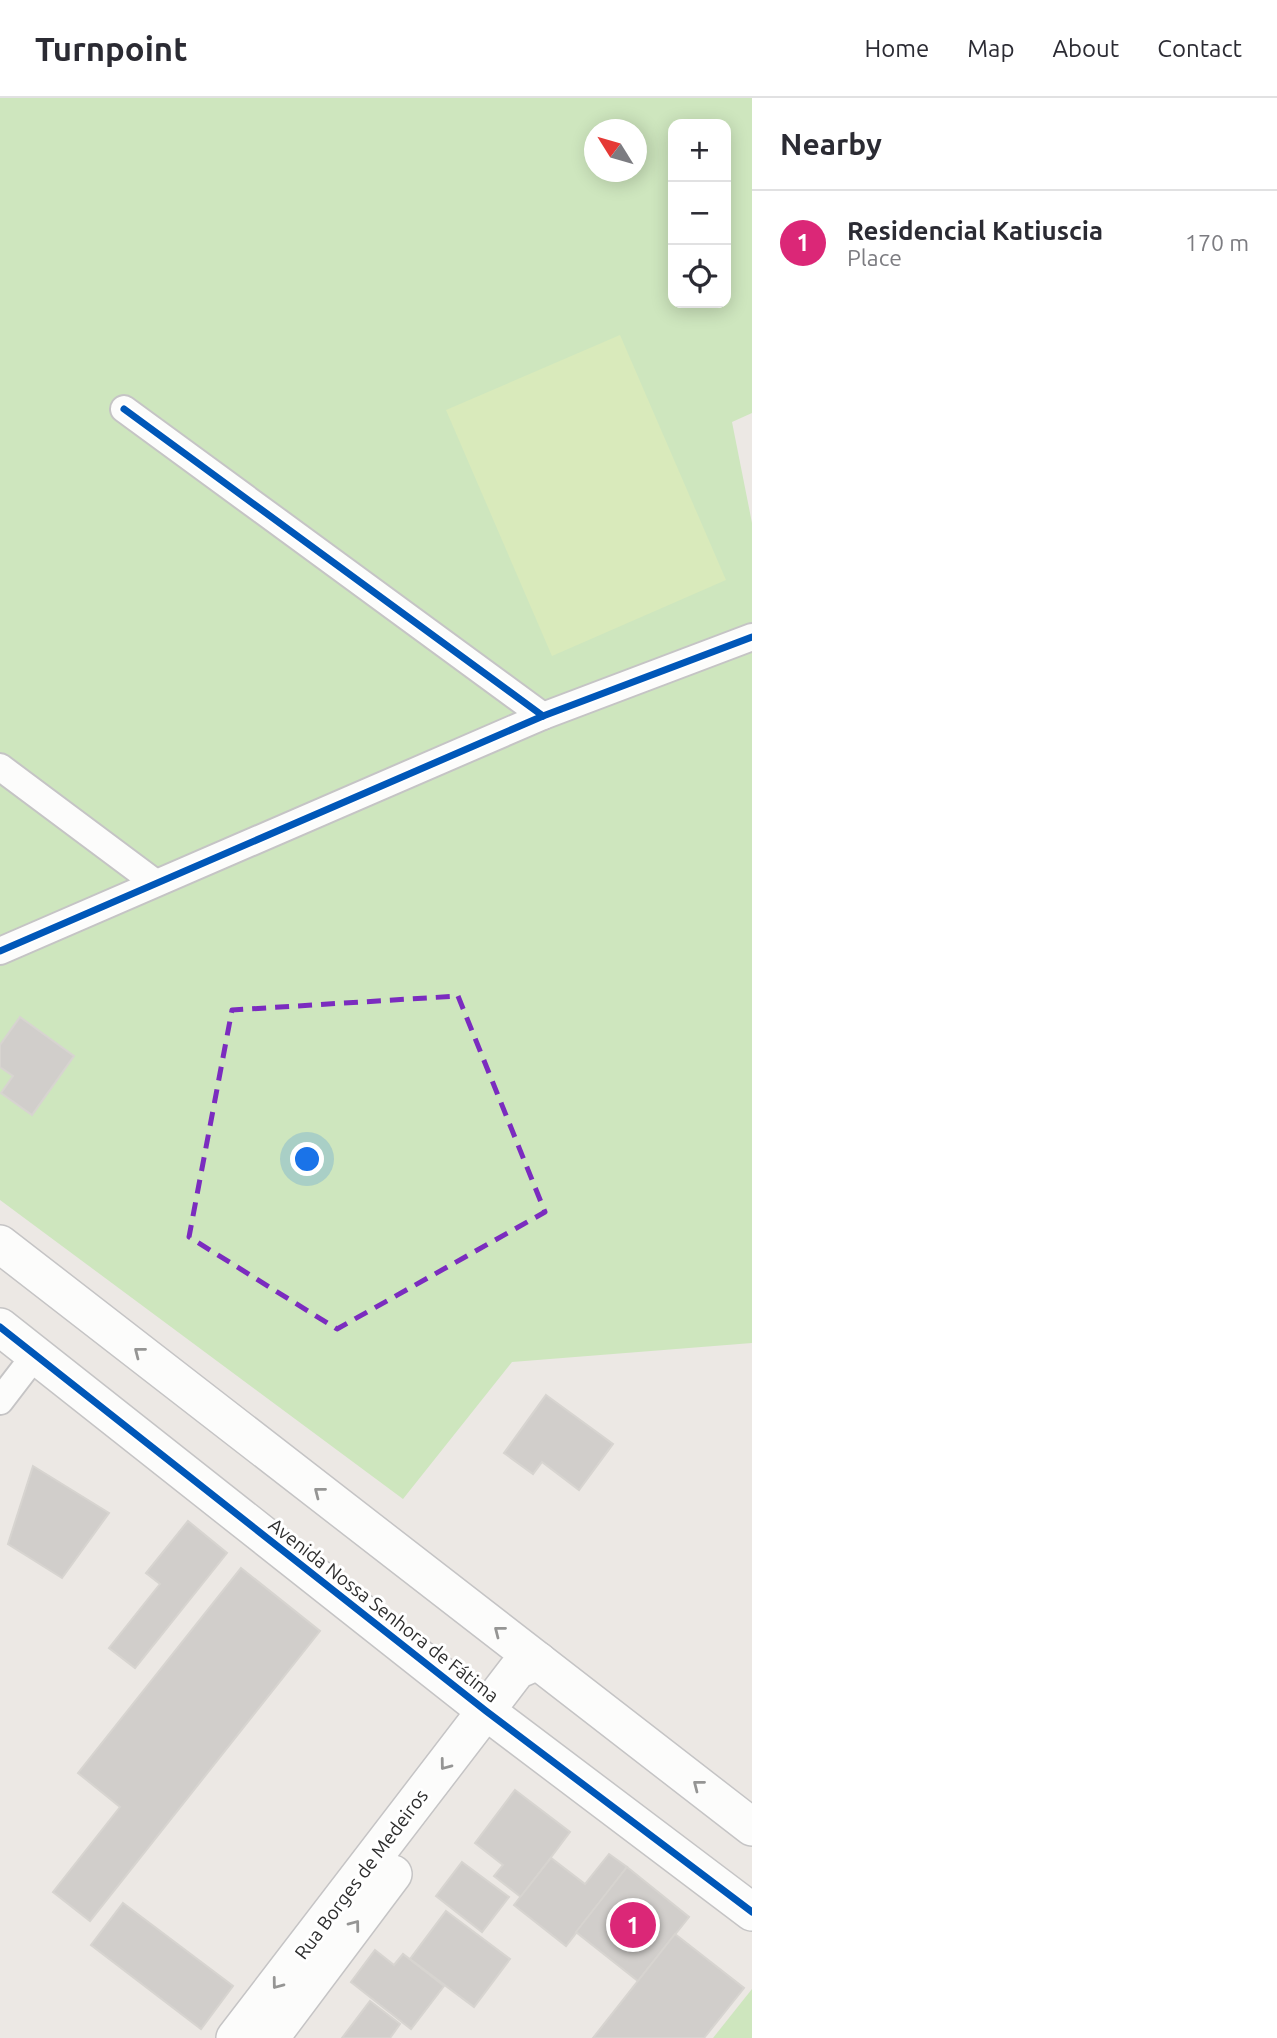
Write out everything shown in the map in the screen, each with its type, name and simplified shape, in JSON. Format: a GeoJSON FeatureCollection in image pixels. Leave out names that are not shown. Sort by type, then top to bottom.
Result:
{"type":"FeatureCollection","features":[{"type":"Feature","properties":{"kind":"street"},"geometry":{"type":"LineString","coordinates":[[124,409],[542,716]]}},
{"type":"Feature","properties":{"kind":"street"},"geometry":{"type":"LineString","coordinates":[[0,951],[542,716],[752,637]]}},
{"type":"Feature","properties":{"kind":"street"},"geometry":{"type":"LineString","coordinates":[[0,767],[154,883]]}},
{"type":"Feature","properties":{"kind":"street"},"geometry":{"type":"LineString","coordinates":[[0,1244],[752,1827]]}},
{"type":"Feature","properties":{"kind":"street","name":"Avenida Nossa Senhora de Fátima"},"geometry":{"type":"LineString","coordinates":[[0,1327],[496,1718],[752,1912]]}},
{"type":"Feature","properties":{"kind":"street"},"geometry":{"type":"LineString","coordinates":[[0,1401],[36,1354]]}},
{"type":"Feature","properties":{"kind":"street","name":"Avenida Nossa Senhora de Fátima"},"geometry":{"type":"LineString","coordinates":[[496,1718],[517,1670],[538,1661]]}},
{"type":"Feature","properties":{"kind":"street","name":"Rua Borges de Medeiros"},"geometry":{"type":"LineString","coordinates":[[235,2038],[496,1718]]}},
{"type":"Feature","properties":{"kind":"street","name":"Rua Borges de Medeiros"},"geometry":{"type":"LineString","coordinates":[[270,2038],[496,1718]]}},
{"type":"Feature","properties":{"kind":"highlighted area"},"geometry":{"type":"Polygon","coordinates":[[[458,996],[545,1212],[337,1329],[189,1237],[232,1010],[458,996]]]}},
{"type":"Feature","properties":{"kind":"green space"},"geometry":{"type":"Polygon","coordinates":[[[0,98],[752,98],[752,413],[732,422],[752,523],[752,1343],[512,1362],[403,1499],[0,1200],[0,98]]]}},
{"type":"Feature","properties":{"kind":"green space"},"geometry":{"type":"Polygon","coordinates":[[[620,335],[726,580],[552,656],[446,410],[620,335]]]}},
{"type":"Feature","properties":{"kind":"green space"},"geometry":{"type":"Polygon","coordinates":[[[752,1989],[752,2038],[713,2038],[752,1989]]]}},
{"type":"Feature","properties":{"kind":"building"},"geometry":{"type":"Polygon","coordinates":[[[20,1017],[74,1056],[32,1115],[1,1093],[13,1076],[0,1067],[0,1045],[20,1017]]]}},
{"type":"Feature","properties":{"kind":"building"},"geometry":{"type":"Polygon","coordinates":[[[546,1395],[613,1444],[579,1490],[542,1462],[533,1474],[504,1453],[546,1395]]]}},
{"type":"Feature","properties":{"kind":"building"},"geometry":{"type":"Polygon","coordinates":[[[33,1466],[109,1513],[62,1578],[8,1544],[33,1466]]]}},
{"type":"Feature","properties":{"kind":"building"},"geometry":{"type":"Polygon","coordinates":[[[188,1521],[227,1553],[135,1668],[109,1648],[160,1584],[146,1573],[188,1521]]]}},
{"type":"Feature","properties":{"kind":"building"},"geometry":{"type":"Polygon","coordinates":[[[241,1568],[320,1631],[90,1921],[53,1892],[120,1807],[78,1773],[241,1568]]]}},
{"type":"Feature","properties":{"kind":"building"},"geometry":{"type":"Polygon","coordinates":[[[515,1790],[570,1832],[521,1897],[494,1876],[503,1865],[475,1843],[515,1790]]]}},
{"type":"Feature","properties":{"kind":"building"},"geometry":{"type":"Polygon","coordinates":[[[609,1854],[627,1867],[566,1946],[514,1905],[551,1858],[585,1884],[609,1854]]]}},
{"type":"Feature","properties":{"kind":"building"},"geometry":{"type":"Polygon","coordinates":[[[462,1862],[509,1897],[482,1932],[436,1896],[462,1862]]]}},
{"type":"Feature","properties":{"kind":"building"},"geometry":{"type":"Polygon","coordinates":[[[627,1867],[689,1917],[638,1981],[576,1932],[627,1867]]]}},
{"type":"Feature","properties":{"kind":"building"},"geometry":{"type":"Polygon","coordinates":[[[123,1903],[233,1986],[201,2029],[91,1945],[123,1903]]]}},
{"type":"Feature","properties":{"kind":"building"},"geometry":{"type":"Polygon","coordinates":[[[446,1911],[510,1959],[474,2007],[410,1959],[446,1911]]]}},
{"type":"Feature","properties":{"kind":"building"},"geometry":{"type":"Polygon","coordinates":[[[675,1934],[744,1988],[704,2038],[593,2038],[675,1934]]]}},
{"type":"Feature","properties":{"kind":"building"},"geometry":{"type":"Polygon","coordinates":[[[375,1950],[394,1965],[403,1954],[444,1986],[411,2029],[351,1982],[375,1950]]]}},
{"type":"Feature","properties":{"kind":"building"},"geometry":{"type":"Polygon","coordinates":[[[370,2001],[400,2024],[390,2038],[342,2038],[370,2001]]]}},
{"type":"Feature","properties":{"kind":"cycle path"},"geometry":{"type":"LineString","coordinates":[[124,409],[543,716]]}},
{"type":"Feature","properties":{"kind":"cycle path"},"geometry":{"type":"LineString","coordinates":[[0,951],[543,716],[752,637]]}},
{"type":"Feature","properties":{"kind":"cycle path"},"geometry":{"type":"LineString","coordinates":[[0,1327],[486,1711],[752,1912]]}},
{"type":"Feature","properties":{"kind":"place","name":"Residencial Katiuscia"},"geometry":{"type":"Point","coordinates":[633,1925]}}]}
